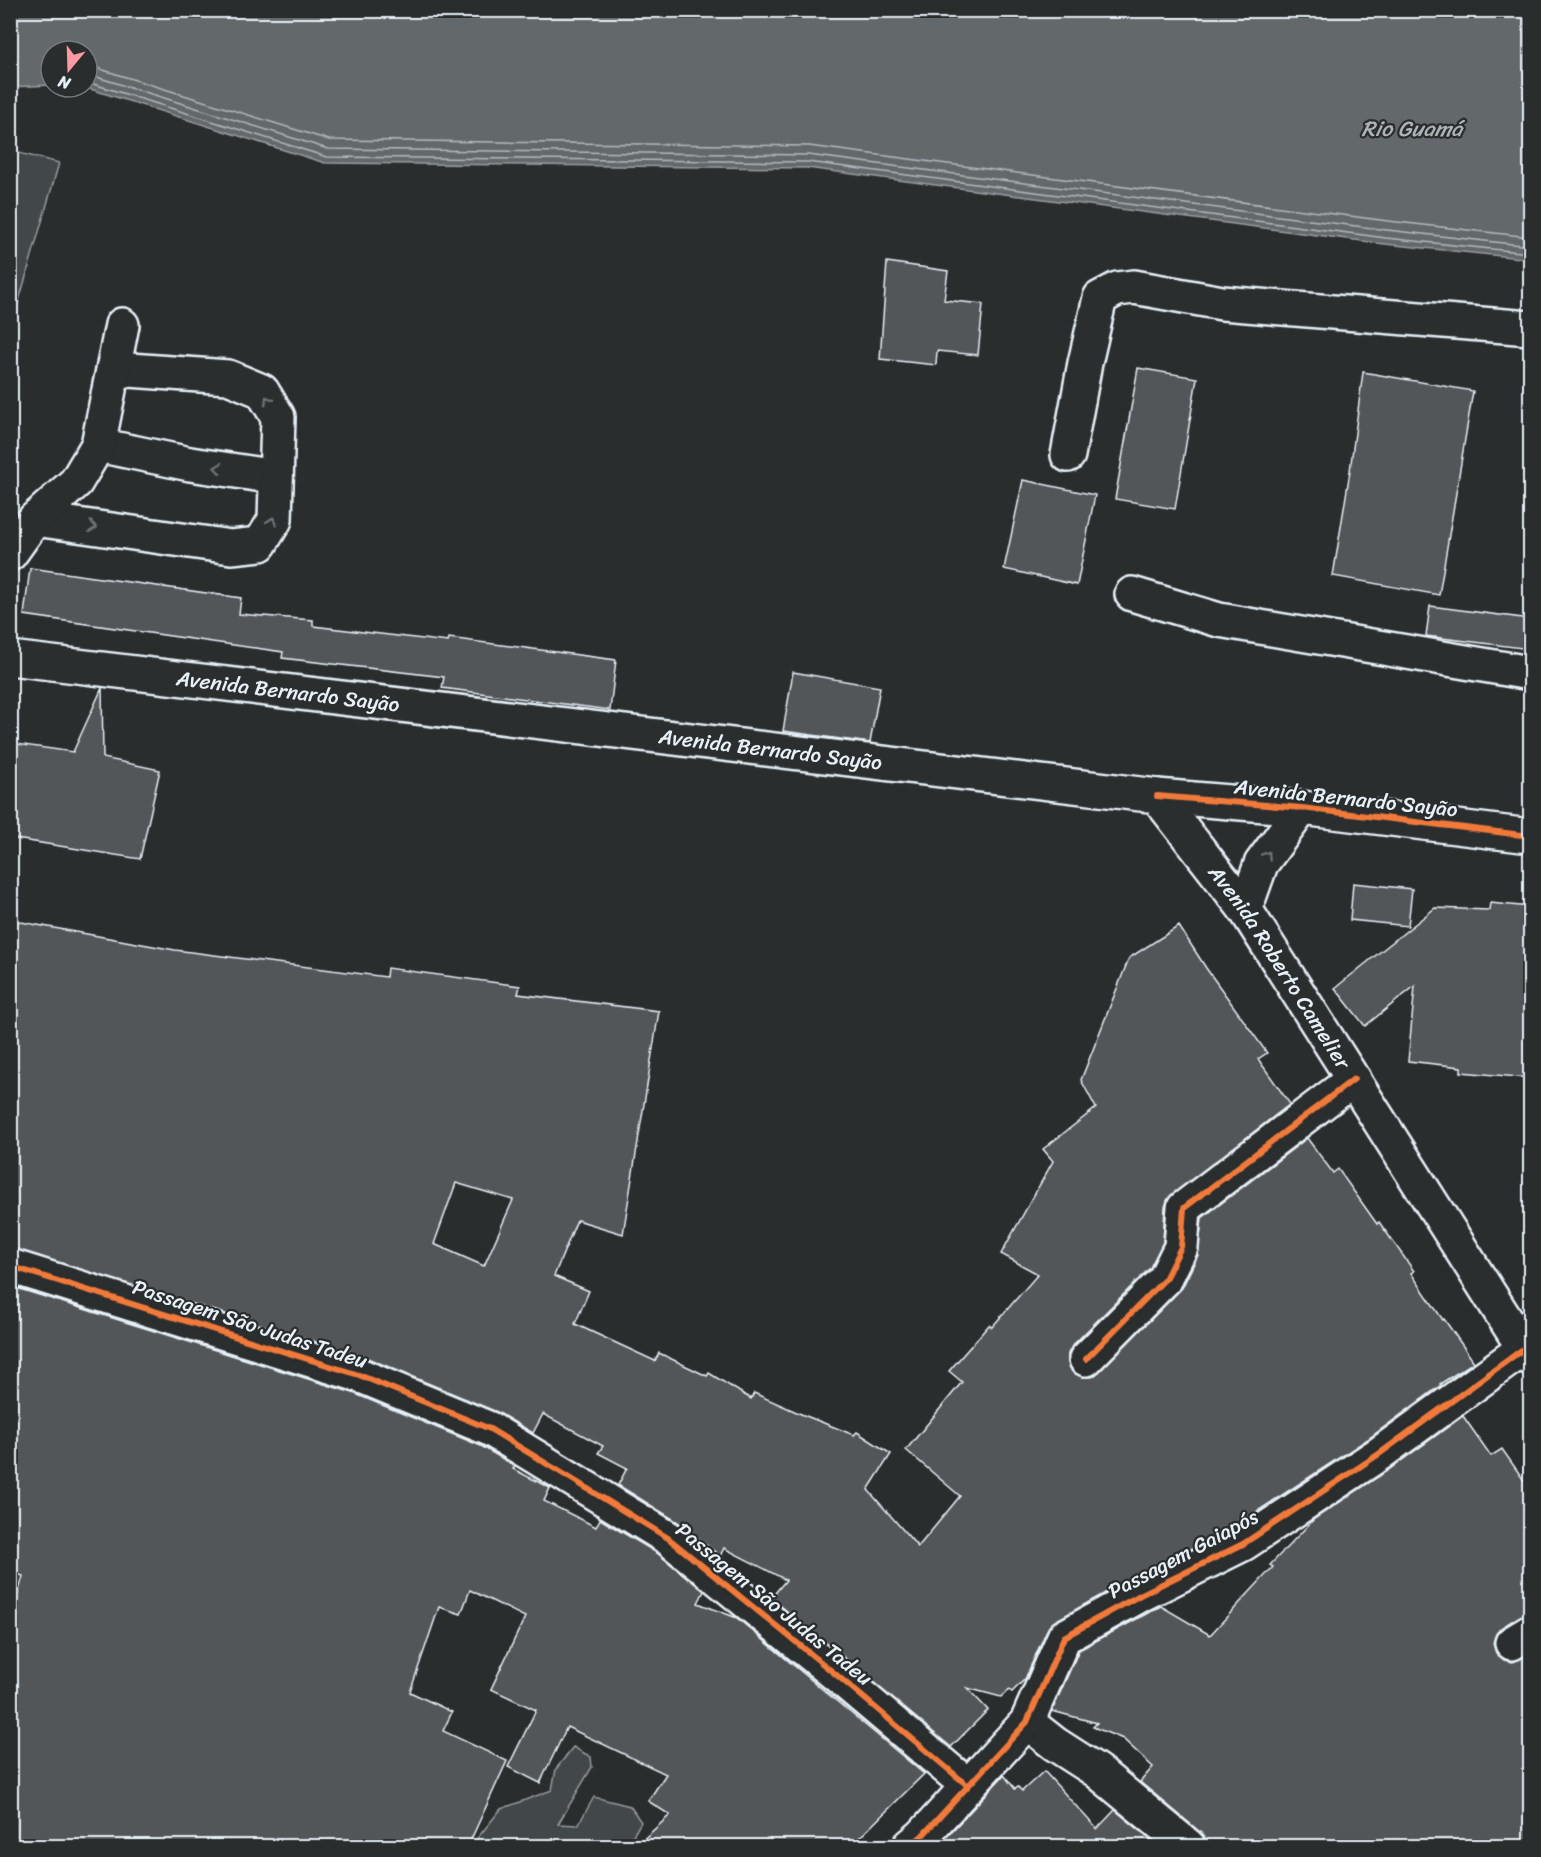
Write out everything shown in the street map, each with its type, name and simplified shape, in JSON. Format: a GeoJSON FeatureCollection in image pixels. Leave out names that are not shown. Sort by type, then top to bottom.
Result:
{"type":"FeatureCollection","features":[{"type":"Feature","properties":{"kind":"street"},"geometry":{"type":"LineString","coordinates":[[1068,455],[1100,298],[1117,289],[1134,287],[1222,303],[1530,328]]}},
{"type":"Feature","properties":{"kind":"street"},"geometry":{"type":"LineString","coordinates":[[10,554],[35,519],[76,482],[98,445],[122,325]]}},
{"type":"Feature","properties":{"kind":"street"},"geometry":{"type":"LineString","coordinates":[[35,519],[231,547],[260,544],[275,520],[278,417],[262,391],[228,377],[115,369]]}},
{"type":"Feature","properties":{"kind":"street"},"geometry":{"type":"LineString","coordinates":[[98,445],[190,464],[276,477]]}},
{"type":"Feature","properties":{"kind":"street"},"geometry":{"type":"LineString","coordinates":[[1132,594],[1219,620],[1530,673]]}},
{"type":"Feature","properties":{"kind":"street","name":"Avenida Bernardo Sayão"},"geometry":{"type":"LineString","coordinates":[[10,658],[1157,796],[1302,808],[1530,836]]}},
{"type":"Feature","properties":{"kind":"street","name":"Avenida Roberto Camelier"},"geometry":{"type":"LineString","coordinates":[[1157,796],[1245,909],[1528,1350]]}},
{"type":"Feature","properties":{"kind":"street"},"geometry":{"type":"LineString","coordinates":[[1245,909],[1261,864],[1302,808]]}},
{"type":"Feature","properties":{"kind":"street"},"geometry":{"type":"LineString","coordinates":[[1086,1359],[1165,1279],[1181,1247],[1184,1208],[1354,1079]]}},
{"type":"Feature","properties":{"kind":"street","name":"Passagem São Judas Tadeu"},"geometry":{"type":"LineString","coordinates":[[10,1266],[359,1375],[490,1429],[668,1538],[968,1785]]}},
{"type":"Feature","properties":{"kind":"street","name":"Passagem Gaiapós"},"geometry":{"type":"LineString","coordinates":[[910,1846],[922,1836],[1027,1722],[1064,1637],[1142,1594],[1243,1544],[1379,1454],[1528,1350]]}},
{"type":"Feature","properties":{"kind":"street"},"geometry":{"type":"LineString","coordinates":[[1027,1722],[1055,1744],[1097,1771],[1188,1846]]}},
{"type":"Feature","properties":{"kind":"shaded area"},"geometry":{"type":"Polygon","coordinates":[[[10,151],[59,163],[11,328],[10,151]]]}},
{"type":"Feature","properties":{"kind":"shaded area"},"geometry":{"type":"Polygon","coordinates":[[[573,1747],[591,1757],[592,1767],[558,1824],[578,1825],[594,1797],[630,1806],[641,1822],[627,1846],[471,1846],[501,1809],[552,1790],[556,1769],[573,1747]]]}},
{"type":"Feature","properties":{"kind":"water","name":"Rio Guamá"},"geometry":{"type":"Polygon","coordinates":[[[11,10],[1530,11],[1530,259],[1385,244],[807,168],[325,163],[99,92],[99,39],[39,39],[39,86],[11,87],[11,10]]]}},
{"type":"Feature","properties":{"kind":"building"},"geometry":{"type":"Polygon","coordinates":[[[887,262],[948,271],[944,300],[983,304],[978,355],[937,351],[936,365],[880,359],[887,262]]]}},
{"type":"Feature","properties":{"kind":"building"},"geometry":{"type":"Polygon","coordinates":[[[1138,368],[1197,378],[1175,509],[1115,499],[1138,368]]]}},
{"type":"Feature","properties":{"kind":"building"},"geometry":{"type":"Polygon","coordinates":[[[1363,372],[1473,391],[1439,595],[1333,576],[1363,372]]]}},
{"type":"Feature","properties":{"kind":"building"},"geometry":{"type":"Polygon","coordinates":[[[1023,480],[1095,495],[1077,585],[1004,569],[1023,480]]]}},
{"type":"Feature","properties":{"kind":"building"},"geometry":{"type":"Polygon","coordinates":[[[30,568],[241,598],[239,614],[313,620],[313,626],[448,642],[449,638],[616,660],[610,710],[442,688],[444,677],[282,658],[283,652],[24,615],[30,568]]]}},
{"type":"Feature","properties":{"kind":"building"},"geometry":{"type":"Polygon","coordinates":[[[1430,606],[1530,619],[1530,649],[1426,636],[1430,606]]]}},
{"type":"Feature","properties":{"kind":"building"},"geometry":{"type":"Polygon","coordinates":[[[793,672],[880,687],[870,743],[783,731],[793,672]]]}},
{"type":"Feature","properties":{"kind":"building"},"geometry":{"type":"Polygon","coordinates":[[[102,688],[103,758],[160,770],[140,859],[10,838],[10,743],[73,752],[102,688]]]}},
{"type":"Feature","properties":{"kind":"building"},"geometry":{"type":"Polygon","coordinates":[[[1353,883],[1412,889],[1408,926],[1350,920],[1353,883]]]}},
{"type":"Feature","properties":{"kind":"building"},"geometry":{"type":"Polygon","coordinates":[[[1490,903],[1530,907],[1530,1078],[1461,1072],[1461,1067],[1408,1061],[1415,986],[1365,1026],[1335,988],[1435,908],[1489,910],[1490,903]]]}},
{"type":"Feature","properties":{"kind":"building"},"geometry":{"type":"Polygon","coordinates":[[[10,920],[175,950],[386,977],[387,968],[520,986],[518,994],[659,1011],[623,1234],[577,1220],[554,1276],[589,1291],[575,1324],[655,1361],[659,1353],[707,1376],[709,1373],[751,1399],[754,1393],[854,1435],[857,1432],[891,1454],[868,1490],[918,1547],[960,1496],[906,1450],[962,1382],[949,1371],[989,1325],[992,1327],[1038,1274],[1001,1254],[1053,1161],[1043,1149],[1096,1108],[1081,1080],[1129,958],[1179,926],[1267,1053],[1258,1059],[1290,1104],[1168,1199],[1165,1207],[1163,1242],[1150,1268],[1072,1346],[1068,1354],[1068,1363],[1072,1372],[1082,1377],[1092,1377],[1099,1372],[1182,1288],[1198,1255],[1202,1218],[1307,1138],[1333,1173],[1338,1169],[1377,1224],[1379,1222],[1414,1271],[1411,1273],[1474,1362],[1440,1384],[1368,1439],[1230,1529],[1134,1577],[1055,1621],[1047,1630],[1025,1679],[1012,1692],[1009,1690],[1001,1697],[967,1688],[988,1710],[951,1747],[771,1598],[786,1580],[724,1548],[720,1556],[678,1522],[618,1485],[627,1468],[598,1453],[603,1446],[543,1414],[533,1433],[497,1412],[365,1357],[10,1248],[10,920]],[[456,1183],[434,1244],[484,1266],[513,1200],[456,1183]]]}},
{"type":"Feature","properties":{"kind":"building"},"geometry":{"type":"Polygon","coordinates":[[[10,1286],[353,1393],[481,1446],[515,1466],[513,1469],[550,1488],[544,1501],[596,1527],[600,1519],[657,1553],[704,1591],[698,1603],[737,1618],[924,1774],[851,1846],[636,1846],[670,1815],[648,1801],[666,1774],[567,1727],[540,1783],[508,1767],[536,1710],[491,1689],[525,1617],[470,1590],[461,1614],[439,1607],[410,1692],[452,1712],[443,1731],[507,1761],[468,1846],[10,1846],[10,1623],[23,1576],[10,1572],[10,1286]]]}},
{"type":"Feature","properties":{"kind":"building"},"geometry":{"type":"Polygon","coordinates":[[[1463,1416],[1491,1456],[1502,1449],[1530,1489],[1530,1613],[1502,1627],[1493,1643],[1496,1653],[1504,1660],[1513,1662],[1530,1654],[1530,1846],[1206,1846],[1205,1839],[1200,1832],[1140,1782],[1153,1767],[1123,1739],[1093,1727],[1097,1723],[1052,1711],[1079,1650],[1161,1606],[1210,1635],[1273,1567],[1270,1565],[1314,1519],[1390,1469],[1463,1416]]]}},
{"type":"Feature","properties":{"kind":"building"},"geometry":{"type":"Polygon","coordinates":[[[1044,1771],[1097,1829],[1115,1810],[1159,1846],[938,1846],[1004,1775],[1015,1789],[1018,1787],[1022,1791],[1044,1771]]]}},
{"type":"Feature","properties":{"kind":"cycle path"},"geometry":{"type":"LineString","coordinates":[[1157,796],[1302,808],[1530,836]]}},
{"type":"Feature","properties":{"kind":"cycle path"},"geometry":{"type":"LineString","coordinates":[[1086,1359],[1165,1279],[1181,1247],[1184,1208],[1354,1079]]}},
{"type":"Feature","properties":{"kind":"cycle path"},"geometry":{"type":"LineString","coordinates":[[10,1266],[359,1375],[490,1429],[668,1538],[967,1785]]}},
{"type":"Feature","properties":{"kind":"cycle path"},"geometry":{"type":"LineString","coordinates":[[910,1846],[922,1836],[1027,1722],[1064,1637],[1142,1594],[1243,1544],[1379,1454],[1530,1344]]}}]}
